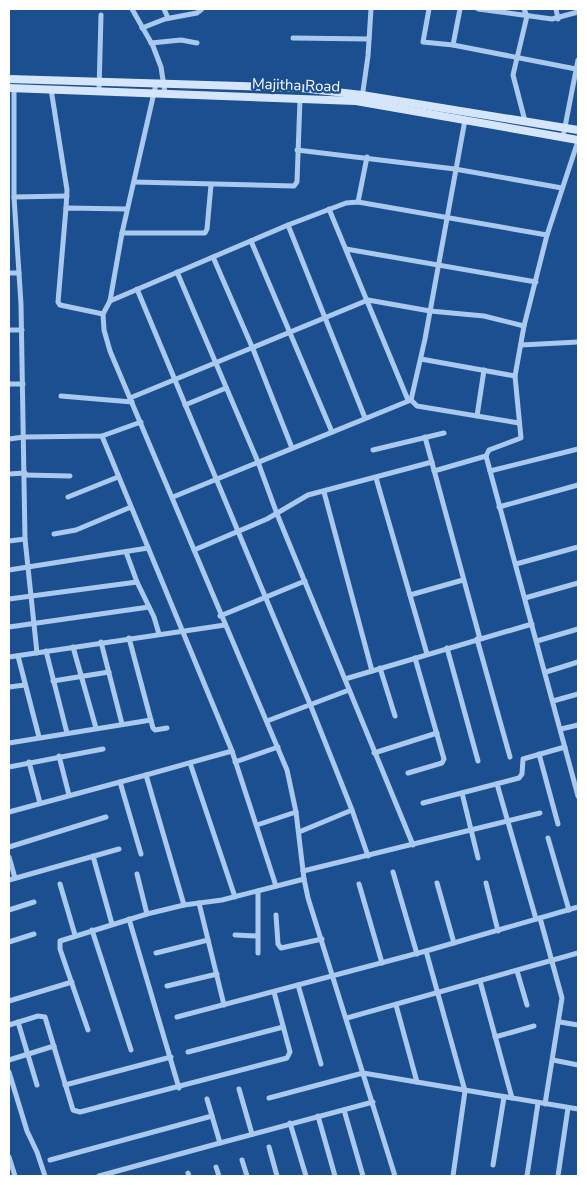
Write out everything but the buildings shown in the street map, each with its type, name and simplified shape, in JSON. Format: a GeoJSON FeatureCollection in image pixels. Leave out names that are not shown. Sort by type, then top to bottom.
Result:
{"type":"FeatureCollection","features":[{"type":"Feature","properties":{"kind":"main road","name":"Majitha Road"},"geometry":{"type":"LineString","coordinates":[[9,79],[300,88],[578,140]]}},
{"type":"Feature","properties":{"kind":"main road","name":"Majitha Road"},"geometry":{"type":"LineString","coordinates":[[11,88],[300,99],[362,99],[578,130]]}},
{"type":"Feature","properties":{"kind":"street"},"geometry":{"type":"LineString","coordinates":[[132,9],[151,42],[161,67],[160,84],[154,93],[127,210],[110,301],[103,314],[104,330],[110,351],[173,497],[220,616],[287,770],[296,812],[304,879],[395,1176]]}},
{"type":"Feature","properties":{"kind":"street"},"geometry":{"type":"LineString","coordinates":[[164,9],[168,18]]}},
{"type":"Feature","properties":{"kind":"street"},"geometry":{"type":"LineString","coordinates":[[362,99],[371,9]]}},
{"type":"Feature","properties":{"kind":"street"},"geometry":{"type":"LineString","coordinates":[[429,9],[423,42],[453,45],[576,69]]}},
{"type":"Feature","properties":{"kind":"street"},"geometry":{"type":"LineString","coordinates":[[453,45],[460,9]]}},
{"type":"Feature","properties":{"kind":"street"},"geometry":{"type":"LineString","coordinates":[[478,9],[558,19],[578,12]]}},
{"type":"Feature","properties":{"kind":"street"},"geometry":{"type":"LineString","coordinates":[[524,9],[527,16],[516,57],[514,79],[525,121]]}},
{"type":"Feature","properties":{"kind":"street"},"geometry":{"type":"LineString","coordinates":[[556,9],[558,19]]}},
{"type":"Feature","properties":{"kind":"street"},"geometry":{"type":"LineString","coordinates":[[142,28],[168,18],[198,10]]}},
{"type":"Feature","properties":{"kind":"street"},"geometry":{"type":"LineString","coordinates":[[99,90],[101,15]]}},
{"type":"Feature","properties":{"kind":"street"},"geometry":{"type":"LineString","coordinates":[[293,38],[369,39]]}},
{"type":"Feature","properties":{"kind":"street"},"geometry":{"type":"LineString","coordinates":[[151,42],[181,40],[197,43]]}},
{"type":"Feature","properties":{"kind":"street"},"geometry":{"type":"LineString","coordinates":[[563,137],[578,60]]}},
{"type":"Feature","properties":{"kind":"street"},"geometry":{"type":"LineString","coordinates":[[160,84],[165,93]]}},
{"type":"Feature","properties":{"kind":"street"},"geometry":{"type":"LineString","coordinates":[[11,88],[14,197],[12,216],[19,273],[22,330],[25,539],[37,653]]}},
{"type":"Feature","properties":{"kind":"street"},"geometry":{"type":"LineString","coordinates":[[51,89],[67,196],[58,302],[60,305],[103,314]]}},
{"type":"Feature","properties":{"kind":"street"},"geometry":{"type":"LineString","coordinates":[[134,182],[294,186],[297,182],[300,99]]}},
{"type":"Feature","properties":{"kind":"street"},"geometry":{"type":"LineString","coordinates":[[410,400],[421,359],[465,120]]}},
{"type":"Feature","properties":{"kind":"street"},"geometry":{"type":"LineString","coordinates":[[578,140],[547,235],[524,326],[516,376],[520,440],[489,450],[486,456],[578,796]]}},
{"type":"Feature","properties":{"kind":"street"},"geometry":{"type":"LineString","coordinates":[[297,150],[455,169],[562,188]]}},
{"type":"Feature","properties":{"kind":"street"},"geometry":{"type":"LineString","coordinates":[[358,202],[367,157]]}},
{"type":"Feature","properties":{"kind":"street"},"geometry":{"type":"LineString","coordinates":[[122,232],[205,232],[207,229],[211,185]]}},
{"type":"Feature","properties":{"kind":"street"},"geometry":{"type":"LineString","coordinates":[[14,197],[67,196]]}},
{"type":"Feature","properties":{"kind":"street"},"geometry":{"type":"LineString","coordinates":[[110,301],[288,225],[358,202],[547,235]]}},
{"type":"Feature","properties":{"kind":"street"},"geometry":{"type":"LineString","coordinates":[[66,208],[127,210]]}},
{"type":"Feature","properties":{"kind":"street"},"geometry":{"type":"LineString","coordinates":[[329,210],[410,400],[417,406],[519,423]]}},
{"type":"Feature","properties":{"kind":"street"},"geometry":{"type":"LineString","coordinates":[[288,225],[365,418]]}},
{"type":"Feature","properties":{"kind":"street"},"geometry":{"type":"LineString","coordinates":[[251,241],[332,432]]}},
{"type":"Feature","properties":{"kind":"street"},"geometry":{"type":"LineString","coordinates":[[346,249],[439,263],[536,282]]}},
{"type":"Feature","properties":{"kind":"street"},"geometry":{"type":"LineString","coordinates":[[213,257],[253,349],[292,448]]}},
{"type":"Feature","properties":{"kind":"street"},"geometry":{"type":"LineString","coordinates":[[177,272],[258,462],[277,514],[412,845]]}},
{"type":"Feature","properties":{"kind":"street"},"geometry":{"type":"LineString","coordinates":[[9,273],[19,273]]}},
{"type":"Feature","properties":{"kind":"street"},"geometry":{"type":"LineString","coordinates":[[137,289],[310,704],[368,856]]}},
{"type":"Feature","properties":{"kind":"street"},"geometry":{"type":"LineString","coordinates":[[61,396],[131,400],[368,300],[430,311],[484,316],[524,326]]}},
{"type":"Feature","properties":{"kind":"street"},"geometry":{"type":"LineString","coordinates":[[9,330],[22,330]]}},
{"type":"Feature","properties":{"kind":"street"},"geometry":{"type":"LineString","coordinates":[[521,345],[578,342]]}},
{"type":"Feature","properties":{"kind":"street"},"geometry":{"type":"LineString","coordinates":[[421,359],[516,376]]}},
{"type":"Feature","properties":{"kind":"street"},"geometry":{"type":"LineString","coordinates":[[476,416],[484,370]]}},
{"type":"Feature","properties":{"kind":"street"},"geometry":{"type":"LineString","coordinates":[[9,384],[23,384]]}},
{"type":"Feature","properties":{"kind":"street"},"geometry":{"type":"LineString","coordinates":[[185,405],[226,388]]}},
{"type":"Feature","properties":{"kind":"street"},"geometry":{"type":"LineString","coordinates":[[173,497],[410,400]]}},
{"type":"Feature","properties":{"kind":"street"},"geometry":{"type":"LineString","coordinates":[[9,439],[24,437],[102,436],[141,422]]}},
{"type":"Feature","properties":{"kind":"street"},"geometry":{"type":"LineString","coordinates":[[373,450],[444,433]]}},
{"type":"Feature","properties":{"kind":"street"},"geometry":{"type":"LineString","coordinates":[[102,436],[232,751],[276,886]]}},
{"type":"Feature","properties":{"kind":"street"},"geometry":{"type":"LineString","coordinates":[[424,437],[510,757]]}},
{"type":"Feature","properties":{"kind":"street"},"geometry":{"type":"LineString","coordinates":[[490,471],[578,449]]}},
{"type":"Feature","properties":{"kind":"street"},"geometry":{"type":"LineString","coordinates":[[434,471],[486,456]]}},
{"type":"Feature","properties":{"kind":"street"},"geometry":{"type":"LineString","coordinates":[[194,550],[277,514],[303,497],[432,462]]}},
{"type":"Feature","properties":{"kind":"street"},"geometry":{"type":"LineString","coordinates":[[9,474],[70,476]]}},
{"type":"Feature","properties":{"kind":"street"},"geometry":{"type":"LineString","coordinates":[[68,497],[118,478]]}},
{"type":"Feature","properties":{"kind":"street"},"geometry":{"type":"LineString","coordinates":[[376,478],[427,654]]}},
{"type":"Feature","properties":{"kind":"street"},"geometry":{"type":"LineString","coordinates":[[499,507],[578,485]]}},
{"type":"Feature","properties":{"kind":"street"},"geometry":{"type":"LineString","coordinates":[[324,492],[372,671]]}},
{"type":"Feature","properties":{"kind":"street"},"geometry":{"type":"LineString","coordinates":[[54,534],[76,530],[131,507]]}},
{"type":"Feature","properties":{"kind":"street"},"geometry":{"type":"LineString","coordinates":[[9,541],[25,539]]}},
{"type":"Feature","properties":{"kind":"street"},"geometry":{"type":"LineString","coordinates":[[516,564],[578,547]]}},
{"type":"Feature","properties":{"kind":"street"},"geometry":{"type":"LineString","coordinates":[[9,570],[148,548]]}},
{"type":"Feature","properties":{"kind":"street"},"geometry":{"type":"LineString","coordinates":[[126,552],[137,582],[154,616],[159,634]]}},
{"type":"Feature","properties":{"kind":"street"},"geometry":{"type":"LineString","coordinates":[[410,595],[463,580]]}},
{"type":"Feature","properties":{"kind":"street"},"geometry":{"type":"LineString","coordinates":[[220,616],[305,581]]}},
{"type":"Feature","properties":{"kind":"street"},"geometry":{"type":"LineString","coordinates":[[9,600],[137,582]]}},
{"type":"Feature","properties":{"kind":"street"},"geometry":{"type":"LineString","coordinates":[[525,598],[578,583]]}},
{"type":"Feature","properties":{"kind":"street"},"geometry":{"type":"LineString","coordinates":[[9,627],[149,607]]}},
{"type":"Feature","properties":{"kind":"street"},"geometry":{"type":"LineString","coordinates":[[345,679],[532,624]]}},
{"type":"Feature","properties":{"kind":"street"},"geometry":{"type":"LineString","coordinates":[[9,657],[224,625]]}},
{"type":"Feature","properties":{"kind":"street"},"geometry":{"type":"LineString","coordinates":[[537,641],[578,629]]}},
{"type":"Feature","properties":{"kind":"street"},"geometry":{"type":"LineString","coordinates":[[129,638],[154,730],[167,728]]}},
{"type":"Feature","properties":{"kind":"street"},"geometry":{"type":"LineString","coordinates":[[101,642],[122,724]]}},
{"type":"Feature","properties":{"kind":"street"},"geometry":{"type":"LineString","coordinates":[[73,647],[96,728]]}},
{"type":"Feature","properties":{"kind":"street"},"geometry":{"type":"LineString","coordinates":[[447,648],[478,761]]}},
{"type":"Feature","properties":{"kind":"street"},"geometry":{"type":"LineString","coordinates":[[46,652],[67,733]]}},
{"type":"Feature","properties":{"kind":"street"},"geometry":{"type":"LineString","coordinates":[[18,656],[39,738]]}},
{"type":"Feature","properties":{"kind":"street"},"geometry":{"type":"LineString","coordinates":[[408,773],[444,762],[415,658]]}},
{"type":"Feature","properties":{"kind":"street"},"geometry":{"type":"LineString","coordinates":[[546,672],[578,662]]}},
{"type":"Feature","properties":{"kind":"street"},"geometry":{"type":"LineString","coordinates":[[380,668],[395,716]]}},
{"type":"Feature","properties":{"kind":"street"},"geometry":{"type":"LineString","coordinates":[[54,681],[109,672]]}},
{"type":"Feature","properties":{"kind":"street"},"geometry":{"type":"LineString","coordinates":[[9,687],[25,685]]}},
{"type":"Feature","properties":{"kind":"street"},"geometry":{"type":"LineString","coordinates":[[267,721],[349,690]]}},
{"type":"Feature","properties":{"kind":"street"},"geometry":{"type":"LineString","coordinates":[[553,701],[578,694]]}},
{"type":"Feature","properties":{"kind":"street"},"geometry":{"type":"LineString","coordinates":[[9,736],[10,742],[151,720]]}},
{"type":"Feature","properties":{"kind":"street"},"geometry":{"type":"LineString","coordinates":[[561,729],[578,725]]}},
{"type":"Feature","properties":{"kind":"street"},"geometry":{"type":"LineString","coordinates":[[374,753],[437,733]]}},
{"type":"Feature","properties":{"kind":"street"},"geometry":{"type":"LineString","coordinates":[[235,762],[278,747]]}},
{"type":"Feature","properties":{"kind":"street"},"geometry":{"type":"LineString","coordinates":[[423,803],[521,776],[523,759],[565,747]]}},
{"type":"Feature","properties":{"kind":"street"},"geometry":{"type":"LineString","coordinates":[[9,767],[103,749]]}},
{"type":"Feature","properties":{"kind":"street"},"geometry":{"type":"LineString","coordinates":[[9,812],[232,751]]}},
{"type":"Feature","properties":{"kind":"street"},"geometry":{"type":"LineString","coordinates":[[539,754],[558,824]]}},
{"type":"Feature","properties":{"kind":"street"},"geometry":{"type":"LineString","coordinates":[[59,756],[69,795]]}},
{"type":"Feature","properties":{"kind":"street"},"geometry":{"type":"LineString","coordinates":[[29,762],[40,803]]}},
{"type":"Feature","properties":{"kind":"street"},"geometry":{"type":"LineString","coordinates":[[190,762],[234,897]]}},
{"type":"Feature","properties":{"kind":"street"},"geometry":{"type":"LineString","coordinates":[[572,771],[578,769]]}},
{"type":"Feature","properties":{"kind":"street"},"geometry":{"type":"LineString","coordinates":[[146,775],[184,905]]}},
{"type":"Feature","properties":{"kind":"street"},"geometry":{"type":"LineString","coordinates":[[120,782],[141,854]]}},
{"type":"Feature","properties":{"kind":"street"},"geometry":{"type":"LineString","coordinates":[[497,784],[538,918],[553,960],[562,998],[560,1022],[545,1104]]}},
{"type":"Feature","properties":{"kind":"street"},"geometry":{"type":"LineString","coordinates":[[462,792],[478,858]]}},
{"type":"Feature","properties":{"kind":"street"},"geometry":{"type":"LineString","coordinates":[[299,832],[352,810]]}},
{"type":"Feature","properties":{"kind":"street"},"geometry":{"type":"LineString","coordinates":[[257,825],[296,812]]}},
{"type":"Feature","properties":{"kind":"street"},"geometry":{"type":"LineString","coordinates":[[303,871],[540,813]]}},
{"type":"Feature","properties":{"kind":"street"},"geometry":{"type":"LineString","coordinates":[[9,847],[106,817]]}},
{"type":"Feature","properties":{"kind":"street"},"geometry":{"type":"LineString","coordinates":[[548,838],[569,910]]}},
{"type":"Feature","properties":{"kind":"street"},"geometry":{"type":"LineString","coordinates":[[9,857],[12,879],[118,849]]}},
{"type":"Feature","properties":{"kind":"street"},"geometry":{"type":"LineString","coordinates":[[93,856],[112,924]]}},
{"type":"Feature","properties":{"kind":"street"},"geometry":{"type":"LineString","coordinates":[[393,872],[417,954]]}},
{"type":"Feature","properties":{"kind":"street"},"geometry":{"type":"LineString","coordinates":[[136,874],[148,914]]}},
{"type":"Feature","properties":{"kind":"street"},"geometry":{"type":"LineString","coordinates":[[88,1030],[59,944],[64,938],[184,905],[234,897],[304,879]]}},
{"type":"Feature","properties":{"kind":"street"},"geometry":{"type":"LineString","coordinates":[[437,883],[454,943]]}},
{"type":"Feature","properties":{"kind":"street"},"geometry":{"type":"LineString","coordinates":[[486,883],[498,931]]}},
{"type":"Feature","properties":{"kind":"street"},"geometry":{"type":"LineString","coordinates":[[60,884],[75,935]]}},
{"type":"Feature","properties":{"kind":"street"},"geometry":{"type":"LineString","coordinates":[[359,884],[382,963]]}},
{"type":"Feature","properties":{"kind":"street"},"geometry":{"type":"LineString","coordinates":[[258,891],[258,953]]}},
{"type":"Feature","properties":{"kind":"street"},"geometry":{"type":"LineString","coordinates":[[9,910],[34,902]]}},
{"type":"Feature","properties":{"kind":"street"},"geometry":{"type":"LineString","coordinates":[[199,903],[224,1005]]}},
{"type":"Feature","properties":{"kind":"street"},"geometry":{"type":"LineString","coordinates":[[178,1017],[426,952],[578,907]]}},
{"type":"Feature","properties":{"kind":"street"},"geometry":{"type":"LineString","coordinates":[[276,915],[278,944],[281,948],[322,938]]}},
{"type":"Feature","properties":{"kind":"street"},"geometry":{"type":"LineString","coordinates":[[128,919],[179,1088]]}},
{"type":"Feature","properties":{"kind":"street"},"geometry":{"type":"LineString","coordinates":[[92,930],[131,1050]]}},
{"type":"Feature","properties":{"kind":"street"},"geometry":{"type":"LineString","coordinates":[[9,942],[34,934]]}},
{"type":"Feature","properties":{"kind":"street"},"geometry":{"type":"LineString","coordinates":[[235,935],[258,936]]}},
{"type":"Feature","properties":{"kind":"street"},"geometry":{"type":"LineString","coordinates":[[156,953],[208,940]]}},
{"type":"Feature","properties":{"kind":"street"},"geometry":{"type":"LineString","coordinates":[[426,952],[464,1091],[453,1176]]}},
{"type":"Feature","properties":{"kind":"street"},"geometry":{"type":"LineString","coordinates":[[346,1018],[578,953]]}},
{"type":"Feature","properties":{"kind":"street"},"geometry":{"type":"LineString","coordinates":[[517,971],[527,1005]]}},
{"type":"Feature","properties":{"kind":"street"},"geometry":{"type":"LineString","coordinates":[[167,986],[217,974]]}},
{"type":"Feature","properties":{"kind":"street"},"geometry":{"type":"LineString","coordinates":[[480,981],[512,1098]]}},
{"type":"Feature","properties":{"kind":"street"},"geometry":{"type":"LineString","coordinates":[[9,1001],[72,982]]}},
{"type":"Feature","properties":{"kind":"street"},"geometry":{"type":"LineString","coordinates":[[298,985],[321,1064]]}},
{"type":"Feature","properties":{"kind":"street"},"geometry":{"type":"LineString","coordinates":[[9,1025],[43,1016],[47,1022],[73,1110],[77,1113],[179,1088],[287,1058],[290,1052],[274,992]]}},
{"type":"Feature","properties":{"kind":"street"},"geometry":{"type":"LineString","coordinates":[[396,1005],[417,1082]]}},
{"type":"Feature","properties":{"kind":"street"},"geometry":{"type":"LineString","coordinates":[[18,1022],[37,1085]]}},
{"type":"Feature","properties":{"kind":"street"},"geometry":{"type":"LineString","coordinates":[[560,1022],[578,1025]]}},
{"type":"Feature","properties":{"kind":"street"},"geometry":{"type":"LineString","coordinates":[[495,1037],[534,1026]]}},
{"type":"Feature","properties":{"kind":"street"},"geometry":{"type":"LineString","coordinates":[[188,1052],[283,1027]]}},
{"type":"Feature","properties":{"kind":"street"},"geometry":{"type":"LineString","coordinates":[[9,1060],[54,1046]]}},
{"type":"Feature","properties":{"kind":"street"},"geometry":{"type":"LineString","coordinates":[[66,1085],[171,1057]]}},
{"type":"Feature","properties":{"kind":"street"},"geometry":{"type":"LineString","coordinates":[[553,1060],[578,1064]]}},
{"type":"Feature","properties":{"kind":"street"},"geometry":{"type":"LineString","coordinates":[[9,1072],[28,1135],[37,1152],[45,1176]]}},
{"type":"Feature","properties":{"kind":"street"},"geometry":{"type":"LineString","coordinates":[[269,1098],[363,1073],[578,1110]]}},
{"type":"Feature","properties":{"kind":"street"},"geometry":{"type":"LineString","coordinates":[[238,1089],[252,1134]]}},
{"type":"Feature","properties":{"kind":"street"},"geometry":{"type":"LineString","coordinates":[[493,1165],[504,1097]]}},
{"type":"Feature","properties":{"kind":"street"},"geometry":{"type":"LineString","coordinates":[[207,1099],[220,1143]]}},
{"type":"Feature","properties":{"kind":"street"},"geometry":{"type":"LineString","coordinates":[[99,1176],[372,1102]]}},
{"type":"Feature","properties":{"kind":"street"},"geometry":{"type":"LineString","coordinates":[[527,1176],[538,1103]]}},
{"type":"Feature","properties":{"kind":"street"},"geometry":{"type":"LineString","coordinates":[[558,1176],[568,1108]]}},
{"type":"Feature","properties":{"kind":"street"},"geometry":{"type":"LineString","coordinates":[[344,1110],[363,1176]]}},
{"type":"Feature","properties":{"kind":"street"},"geometry":{"type":"LineString","coordinates":[[50,1160],[212,1116]]}},
{"type":"Feature","properties":{"kind":"street"},"geometry":{"type":"LineString","coordinates":[[318,1116],[335,1176]]}},
{"type":"Feature","properties":{"kind":"street"},"geometry":{"type":"LineString","coordinates":[[290,1123],[306,1176]]}},
{"type":"Feature","properties":{"kind":"street"},"geometry":{"type":"LineString","coordinates":[[269,1147],[277,1176]]}},
{"type":"Feature","properties":{"kind":"street"},"geometry":{"type":"LineString","coordinates":[[9,1157],[15,1176]]}},
{"type":"Feature","properties":{"kind":"street"},"geometry":{"type":"LineString","coordinates":[[242,1160],[247,1176]]}},
{"type":"Feature","properties":{"kind":"street"},"geometry":{"type":"LineString","coordinates":[[216,1167],[219,1176]]}}]}
